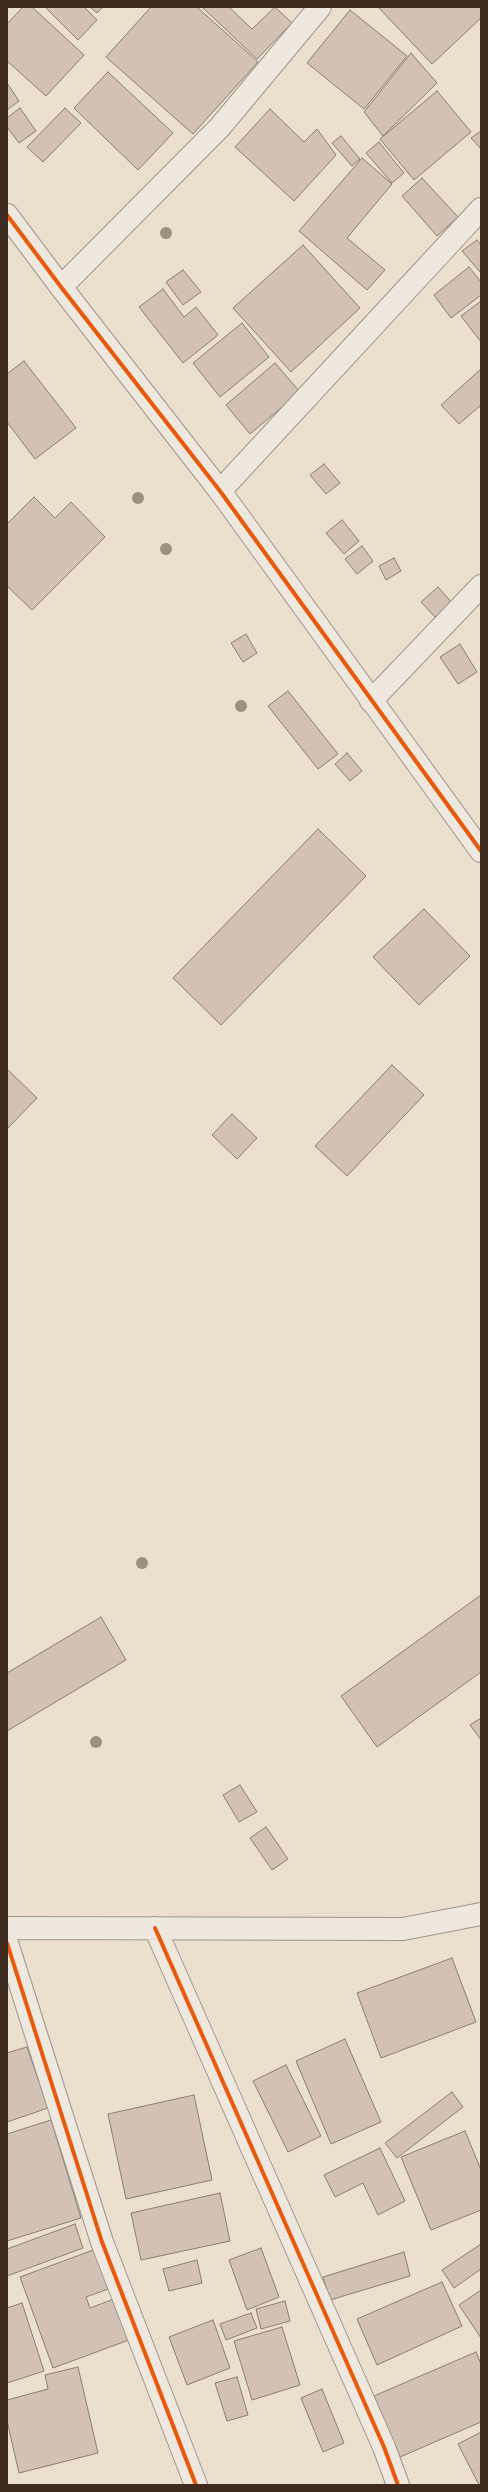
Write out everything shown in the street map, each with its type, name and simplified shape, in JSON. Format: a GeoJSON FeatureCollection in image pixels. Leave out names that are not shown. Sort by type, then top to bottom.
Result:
{"type":"FeatureCollection","features":[{"type":"Feature","properties":{"kind":"street"},"geometry":{"type":"LineString","coordinates":[[61,287],[220,127],[320,7]]}},
{"type":"Feature","properties":{"kind":"street"},"geometry":{"type":"LineString","coordinates":[[220,491],[481,209]]}},
{"type":"Feature","properties":{"kind":"street"},"geometry":{"type":"LineString","coordinates":[[7,215],[61,287],[220,491],[481,851]]}},
{"type":"Feature","properties":{"kind":"street"},"geometry":{"type":"LineString","coordinates":[[371,701],[481,586]]}},
{"type":"Feature","properties":{"kind":"street"},"geometry":{"type":"LineString","coordinates":[[7,1928],[403,1929],[481,1914]]}},
{"type":"Feature","properties":{"kind":"street"},"geometry":{"type":"LineString","coordinates":[[155,1928],[384,2447],[398,2485]]}},
{"type":"Feature","properties":{"kind":"street"},"geometry":{"type":"LineString","coordinates":[[7,1944],[102,2242],[196,2485]]}},
{"type":"Feature","properties":{"kind":"building"},"geometry":{"type":"Polygon","coordinates":[[[23,7],[32,7],[84,55],[46,96],[7,61],[7,24],[23,7]]]}},
{"type":"Feature","properties":{"kind":"building"},"geometry":{"type":"Polygon","coordinates":[[[45,7],[84,7],[97,20],[78,40],[45,7]]]}},
{"type":"Feature","properties":{"kind":"building"},"geometry":{"type":"Polygon","coordinates":[[[90,7],[103,7],[97,13],[90,7]]]}},
{"type":"Feature","properties":{"kind":"building"},"geometry":{"type":"Polygon","coordinates":[[[151,7],[197,7],[258,62],[193,134],[106,57],[151,7]]]}},
{"type":"Feature","properties":{"kind":"building"},"geometry":{"type":"Polygon","coordinates":[[[202,7],[229,7],[252,29],[275,7],[292,23],[257,59],[202,7]]]}},
{"type":"Feature","properties":{"kind":"building"},"geometry":{"type":"Polygon","coordinates":[[[378,7],[481,7],[481,18],[432,64],[378,7]]]}},
{"type":"Feature","properties":{"kind":"building"},"geometry":{"type":"Polygon","coordinates":[[[350,10],[407,56],[364,109],[307,63],[350,10]]]}},
{"type":"Feature","properties":{"kind":"building"},"geometry":{"type":"Polygon","coordinates":[[[411,53],[437,83],[383,136],[364,112],[411,53]]]}},
{"type":"Feature","properties":{"kind":"building"},"geometry":{"type":"Polygon","coordinates":[[[108,72],[173,133],[138,170],[74,108],[108,72]]]}},
{"type":"Feature","properties":{"kind":"building"},"geometry":{"type":"Polygon","coordinates":[[[7,83],[19,101],[7,110],[7,83]]]}},
{"type":"Feature","properties":{"kind":"building"},"geometry":{"type":"Polygon","coordinates":[[[437,91],[471,132],[414,180],[380,139],[437,91]]]}},
{"type":"Feature","properties":{"kind":"building"},"geometry":{"type":"Polygon","coordinates":[[[20,108],[36,131],[19,143],[7,127],[7,118],[20,108]]]}},
{"type":"Feature","properties":{"kind":"building"},"geometry":{"type":"Polygon","coordinates":[[[65,108],[81,123],[43,162],[27,147],[65,108]]]}},
{"type":"Feature","properties":{"kind":"building"},"geometry":{"type":"Polygon","coordinates":[[[270,109],[304,142],[317,129],[336,155],[294,201],[235,147],[270,109]]]}},
{"type":"Feature","properties":{"kind":"building"},"geometry":{"type":"Polygon","coordinates":[[[481,131],[481,149],[471,138],[481,131]]]}},
{"type":"Feature","properties":{"kind":"building"},"geometry":{"type":"Polygon","coordinates":[[[341,136],[360,159],[352,166],[332,143],[341,136]]]}},
{"type":"Feature","properties":{"kind":"building"},"geometry":{"type":"Polygon","coordinates":[[[379,142],[404,173],[392,183],[366,153],[379,142]]]}},
{"type":"Feature","properties":{"kind":"building"},"geometry":{"type":"Polygon","coordinates":[[[362,158],[392,184],[347,238],[385,270],[367,290],[299,231],[362,158]]]}},
{"type":"Feature","properties":{"kind":"building"},"geometry":{"type":"Polygon","coordinates":[[[422,178],[458,217],[437,236],[402,196],[422,178]]]}},
{"type":"Feature","properties":{"kind":"building"},"geometry":{"type":"Polygon","coordinates":[[[477,240],[481,245],[481,273],[462,251],[477,240]]]}},
{"type":"Feature","properties":{"kind":"building"},"geometry":{"type":"Polygon","coordinates":[[[303,245],[360,308],[291,372],[233,308],[303,245]]]}},
{"type":"Feature","properties":{"kind":"building"},"geometry":{"type":"Polygon","coordinates":[[[469,267],[481,282],[481,295],[451,318],[434,295],[469,267]]]}},
{"type":"Feature","properties":{"kind":"building"},"geometry":{"type":"Polygon","coordinates":[[[183,270],[201,292],[183,305],[166,282],[183,270]]]}},
{"type":"Feature","properties":{"kind":"building"},"geometry":{"type":"Polygon","coordinates":[[[163,289],[184,317],[196,307],[218,335],[183,363],[139,307],[163,289]]]}},
{"type":"Feature","properties":{"kind":"building"},"geometry":{"type":"Polygon","coordinates":[[[481,301],[481,342],[461,316],[481,301]]]}},
{"type":"Feature","properties":{"kind":"building"},"geometry":{"type":"Polygon","coordinates":[[[242,323],[269,357],[220,397],[193,363],[242,323]]]}},
{"type":"Feature","properties":{"kind":"building"},"geometry":{"type":"Polygon","coordinates":[[[24,361],[76,428],[35,459],[7,422],[7,374],[24,361]]]}},
{"type":"Feature","properties":{"kind":"building"},"geometry":{"type":"Polygon","coordinates":[[[275,363],[300,392],[250,434],[226,405],[275,363]]]}},
{"type":"Feature","properties":{"kind":"building"},"geometry":{"type":"Polygon","coordinates":[[[481,369],[481,405],[459,424],[441,405],[481,369]]]}},
{"type":"Feature","properties":{"kind":"building"},"geometry":{"type":"Polygon","coordinates":[[[324,464],[340,483],[326,494],[310,475],[324,464]]]}},
{"type":"Feature","properties":{"kind":"building"},"geometry":{"type":"Polygon","coordinates":[[[34,497],[55,518],[71,502],[105,537],[32,610],[7,586],[7,524],[34,497]]]}},
{"type":"Feature","properties":{"kind":"building"},"geometry":{"type":"Polygon","coordinates":[[[342,520],[359,541],[344,554],[326,533],[342,520]]]}},
{"type":"Feature","properties":{"kind":"building"},"geometry":{"type":"Polygon","coordinates":[[[362,546],[373,561],[357,574],[345,559],[362,546]]]}},
{"type":"Feature","properties":{"kind":"building"},"geometry":{"type":"Polygon","coordinates":[[[394,558],[401,571],[386,580],[379,566],[394,558]]]}},
{"type":"Feature","properties":{"kind":"building"},"geometry":{"type":"Polygon","coordinates":[[[438,587],[452,603],[435,617],[421,602],[438,587]]]}},
{"type":"Feature","properties":{"kind":"building"},"geometry":{"type":"Polygon","coordinates":[[[246,634],[257,653],[243,662],[231,643],[246,634]]]}},
{"type":"Feature","properties":{"kind":"building"},"geometry":{"type":"Polygon","coordinates":[[[460,644],[477,672],[458,684],[440,657],[460,644]]]}},
{"type":"Feature","properties":{"kind":"building"},"geometry":{"type":"Polygon","coordinates":[[[288,691],[338,754],[318,769],[268,706],[288,691]]]}},
{"type":"Feature","properties":{"kind":"building"},"geometry":{"type":"Polygon","coordinates":[[[347,753],[362,771],[350,781],[335,764],[347,753]]]}},
{"type":"Feature","properties":{"kind":"building"},"geometry":{"type":"Polygon","coordinates":[[[318,829],[366,876],[221,1025],[173,978],[318,829]]]}},
{"type":"Feature","properties":{"kind":"building"},"geometry":{"type":"Polygon","coordinates":[[[424,909],[470,956],[419,1005],[373,957],[424,909]]]}},
{"type":"Feature","properties":{"kind":"building"},"geometry":{"type":"Polygon","coordinates":[[[392,1065],[424,1095],[347,1176],[315,1146],[392,1065]]]}},
{"type":"Feature","properties":{"kind":"building"},"geometry":{"type":"Polygon","coordinates":[[[7,1069],[37,1098],[7,1129],[7,1069]]]}},
{"type":"Feature","properties":{"kind":"building"},"geometry":{"type":"Polygon","coordinates":[[[232,1114],[257,1138],[237,1159],[212,1135],[232,1114]]]}},
{"type":"Feature","properties":{"kind":"building"},"geometry":{"type":"Polygon","coordinates":[[[481,1595],[481,1672],[377,1747],[341,1696],[481,1595]]]}},
{"type":"Feature","properties":{"kind":"building"},"geometry":{"type":"Polygon","coordinates":[[[101,1617],[126,1660],[7,1731],[7,1673],[101,1617]]]}},
{"type":"Feature","properties":{"kind":"building"},"geometry":{"type":"Polygon","coordinates":[[[481,1718],[481,1740],[470,1725],[481,1718]]]}},
{"type":"Feature","properties":{"kind":"building"},"geometry":{"type":"Polygon","coordinates":[[[240,1785],[257,1812],[239,1822],[223,1795],[240,1785]]]}},
{"type":"Feature","properties":{"kind":"building"},"geometry":{"type":"Polygon","coordinates":[[[266,1827],[288,1859],[272,1870],[250,1838],[266,1827]]]}},
{"type":"Feature","properties":{"kind":"building"},"geometry":{"type":"Polygon","coordinates":[[[452,1958],[476,2022],[381,2058],[357,1993],[452,1958]]]}},
{"type":"Feature","properties":{"kind":"building"},"geometry":{"type":"Polygon","coordinates":[[[345,2039],[381,2122],[331,2144],[296,2061],[345,2039]]]}},
{"type":"Feature","properties":{"kind":"building"},"geometry":{"type":"Polygon","coordinates":[[[27,2047],[48,2108],[7,2122],[7,2053],[27,2047]]]}},
{"type":"Feature","properties":{"kind":"building"},"geometry":{"type":"Polygon","coordinates":[[[286,2065],[321,2136],[288,2152],[253,2081],[286,2065]]]}},
{"type":"Feature","properties":{"kind":"building"},"geometry":{"type":"Polygon","coordinates":[[[452,2092],[463,2107],[397,2158],[385,2143],[452,2092]]]}},
{"type":"Feature","properties":{"kind":"building"},"geometry":{"type":"Polygon","coordinates":[[[194,2095],[212,2180],[126,2199],[108,2114],[194,2095]]]}},
{"type":"Feature","properties":{"kind":"building"},"geometry":{"type":"Polygon","coordinates":[[[51,2120],[81,2218],[7,2241],[7,2134],[51,2120]]]}},
{"type":"Feature","properties":{"kind":"building"},"geometry":{"type":"Polygon","coordinates":[[[465,2131],[481,2170],[481,2210],[431,2230],[401,2157],[465,2131]]]}},
{"type":"Feature","properties":{"kind":"building"},"geometry":{"type":"Polygon","coordinates":[[[380,2148],[405,2201],[378,2215],[363,2183],[335,2197],[324,2175],[380,2148]]]}},
{"type":"Feature","properties":{"kind":"building"},"geometry":{"type":"Polygon","coordinates":[[[220,2193],[230,2241],[141,2260],[131,2213],[220,2193]]]}},
{"type":"Feature","properties":{"kind":"building"},"geometry":{"type":"Polygon","coordinates":[[[75,2224],[83,2248],[7,2276],[7,2249],[75,2224]]]}},
{"type":"Feature","properties":{"kind":"building"},"geometry":{"type":"Polygon","coordinates":[[[481,2244],[481,2269],[454,2288],[442,2270],[481,2244]]]}},
{"type":"Feature","properties":{"kind":"building"},"geometry":{"type":"Polygon","coordinates":[[[261,2248],[279,2297],[247,2310],[229,2260],[261,2248]]]}},
{"type":"Feature","properties":{"kind":"building"},"geometry":{"type":"Polygon","coordinates":[[[96,2249],[111,2288],[86,2297],[90,2308],[114,2299],[129,2340],[53,2368],[20,2277],[96,2249]]]}},
{"type":"Feature","properties":{"kind":"building"},"geometry":{"type":"Polygon","coordinates":[[[404,2252],[410,2276],[330,2300],[323,2277],[404,2252]]]}},
{"type":"Feature","properties":{"kind":"building"},"geometry":{"type":"Polygon","coordinates":[[[197,2260],[202,2283],[169,2291],[163,2269],[197,2260]]]}},
{"type":"Feature","properties":{"kind":"building"},"geometry":{"type":"Polygon","coordinates":[[[442,2282],[462,2326],[377,2365],[357,2319],[442,2282]]]}},
{"type":"Feature","properties":{"kind":"building"},"geometry":{"type":"Polygon","coordinates":[[[481,2290],[481,2338],[459,2305],[481,2290]]]}},
{"type":"Feature","properties":{"kind":"building"},"geometry":{"type":"Polygon","coordinates":[[[285,2301],[290,2321],[261,2329],[256,2309],[285,2301]]]}},
{"type":"Feature","properties":{"kind":"building"},"geometry":{"type":"Polygon","coordinates":[[[22,2303],[44,2371],[7,2383],[7,2308],[22,2303]]]}},
{"type":"Feature","properties":{"kind":"building"},"geometry":{"type":"Polygon","coordinates":[[[251,2313],[257,2328],[226,2340],[220,2324],[251,2313]]]}},
{"type":"Feature","properties":{"kind":"building"},"geometry":{"type":"Polygon","coordinates":[[[213,2320],[230,2368],[187,2385],[169,2337],[213,2320]]]}},
{"type":"Feature","properties":{"kind":"building"},"geometry":{"type":"Polygon","coordinates":[[[282,2327],[300,2385],[252,2400],[234,2341],[282,2327]]]}},
{"type":"Feature","properties":{"kind":"building"},"geometry":{"type":"Polygon","coordinates":[[[476,2352],[481,2364],[481,2422],[400,2457],[374,2396],[476,2352]]]}},
{"type":"Feature","properties":{"kind":"building"},"geometry":{"type":"Polygon","coordinates":[[[78,2367],[98,2453],[19,2473],[7,2421],[7,2400],[48,2389],[45,2375],[78,2367]]]}},
{"type":"Feature","properties":{"kind":"building"},"geometry":{"type":"Polygon","coordinates":[[[237,2377],[248,2415],[227,2421],[215,2383],[237,2377]]]}},
{"type":"Feature","properties":{"kind":"building"},"geometry":{"type":"Polygon","coordinates":[[[322,2389],[344,2443],[323,2452],[301,2398],[322,2389]]]}},
{"type":"Feature","properties":{"kind":"building"},"geometry":{"type":"Polygon","coordinates":[[[481,2432],[481,2485],[479,2485],[458,2444],[481,2432]]]}},
{"type":"Feature","properties":{"kind":"cycle path"},"geometry":{"type":"LineString","coordinates":[[7,215],[61,287],[220,491],[481,851]]}},
{"type":"Feature","properties":{"kind":"cycle path"},"geometry":{"type":"LineString","coordinates":[[155,1928],[384,2447],[398,2485]]}},
{"type":"Feature","properties":{"kind":"cycle path"},"geometry":{"type":"LineString","coordinates":[[7,1943],[102,2242],[196,2485]]}}]}
